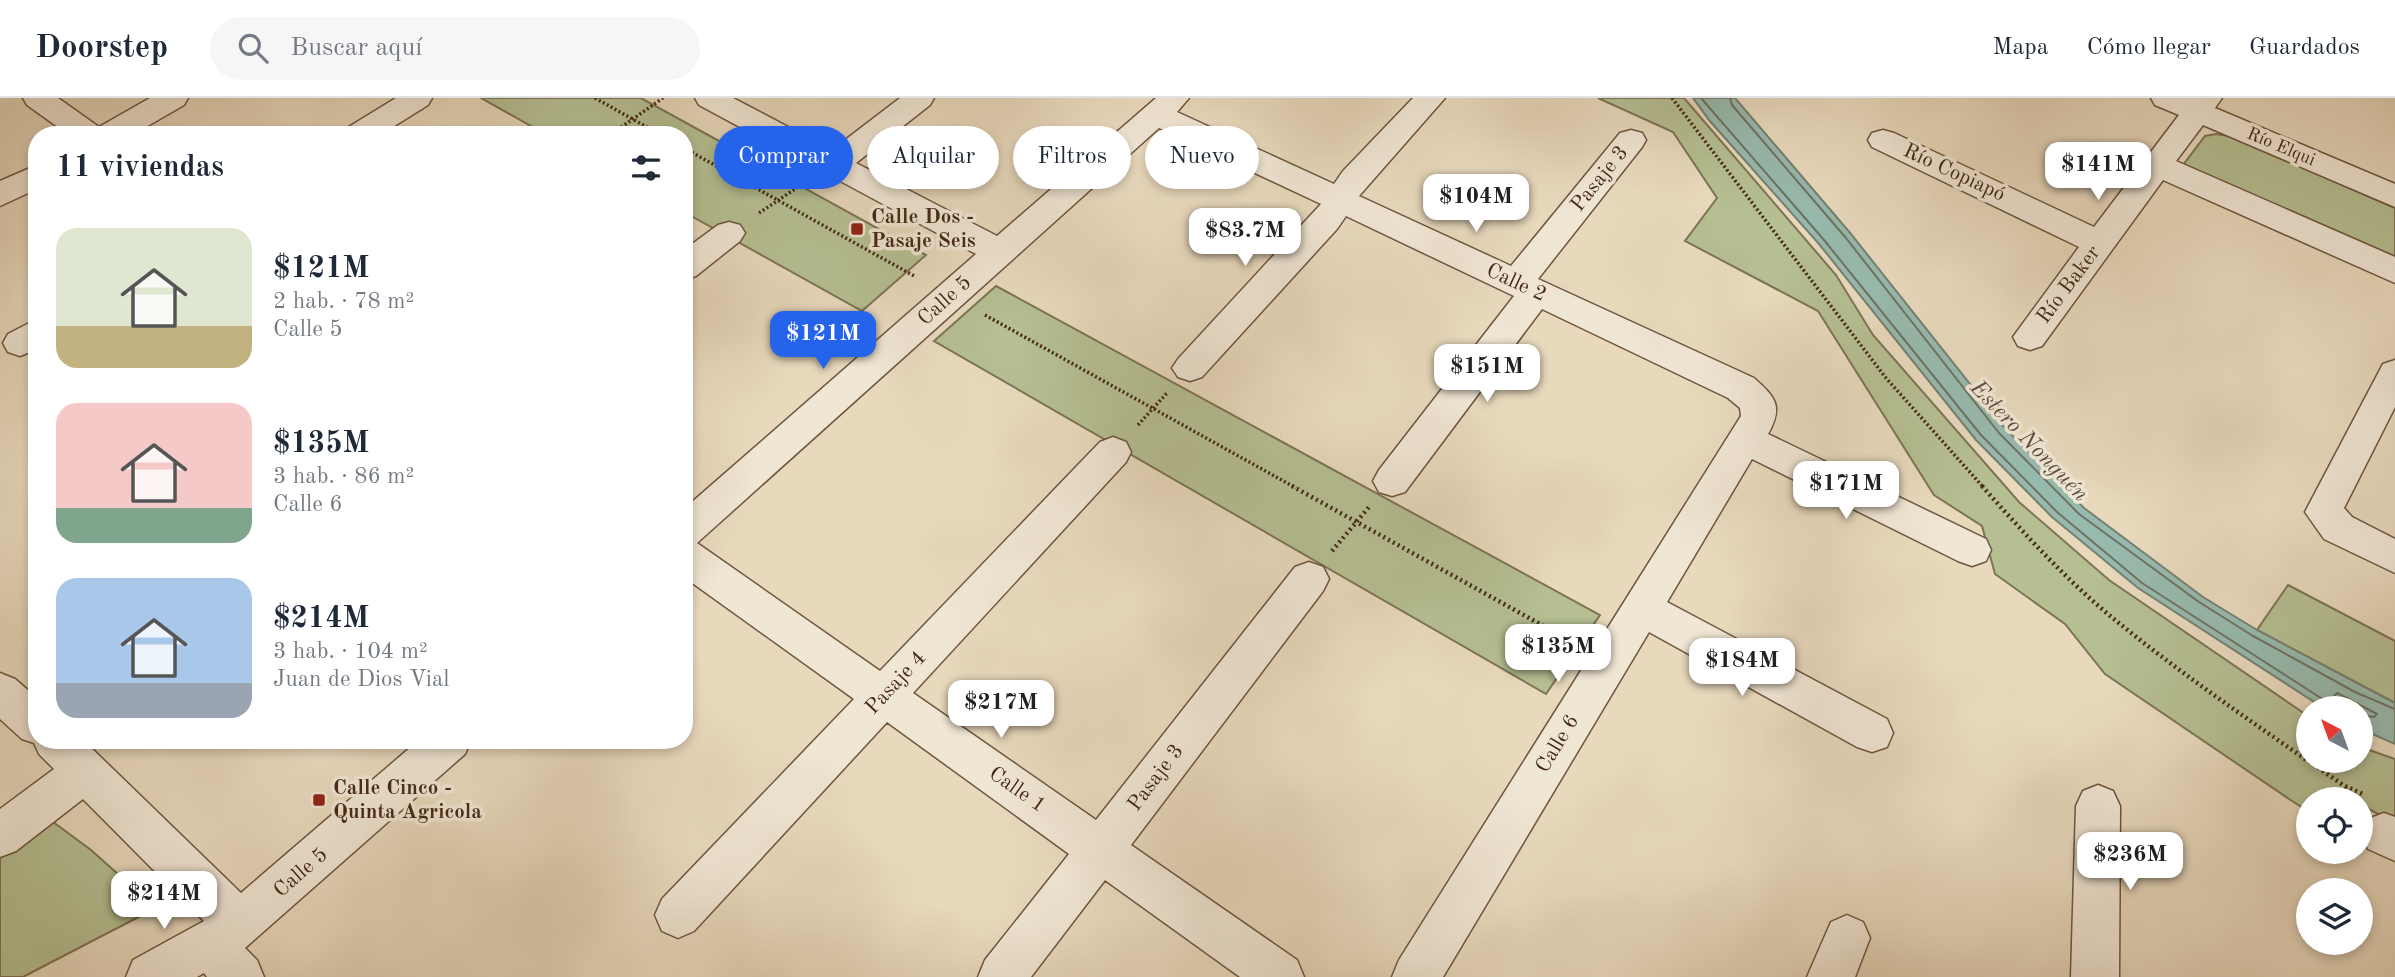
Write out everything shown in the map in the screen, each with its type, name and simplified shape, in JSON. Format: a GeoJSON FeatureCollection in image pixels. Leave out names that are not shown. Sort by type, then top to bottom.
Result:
{"type":"FeatureCollection","features":[{"type":"Feature","properties":{"kind":"street"},"geometry":{"type":"LineString","coordinates":[[38,98],[77,126]]}},
{"type":"Feature","properties":{"kind":"street"},"geometry":{"type":"LineString","coordinates":[[124,126],[173,98]]}},
{"type":"Feature","properties":{"kind":"street"},"geometry":{"type":"LineString","coordinates":[[372,126],[417,98]]}},
{"type":"Feature","properties":{"kind":"street"},"geometry":{"type":"LineString","coordinates":[[710,98],[763,126]]}},
{"type":"Feature","properties":{"kind":"street"},"geometry":{"type":"LineString","coordinates":[[853,149],[919,98]]}},
{"type":"Feature","properties":{"kind":"street"},"geometry":{"type":"LineString","coordinates":[[1190,368],[1326,220],[1354,179],[1430,98]]}},
{"type":"Feature","properties":{"kind":"street","name":"Río Elqui"},"geometry":{"type":"LineString","coordinates":[[2166,98],[2202,105],[2395,196]]}},
{"type":"Feature","properties":{"kind":"street","name":"Río Baker"},"geometry":{"type":"LineString","coordinates":[[2030,337],[2202,105]]}},
{"type":"Feature","properties":{"kind":"street","name":"Calle 2"},"geometry":{"type":"LineString","coordinates":[[1165,106],[1340,201],[1741,388],[1751,421],[1972,550]]}},
{"type":"Feature","properties":{"kind":"street","name":"Calle 5"},"geometry":{"type":"LineString","coordinates":[[693,524],[1165,106]]}},
{"type":"Feature","properties":{"kind":"street","name":"Pasaje 3"},"geometry":{"type":"LineString","coordinates":[[1392,481],[1631,140]]}},
{"type":"Feature","properties":{"kind":"street","name":"Río Copiapó"},"geometry":{"type":"LineString","coordinates":[[1883,140],[2100,243]]}},
{"type":"Feature","properties":{"kind":"street"},"geometry":{"type":"LineString","coordinates":[[2157,165],[2395,271]]}},
{"type":"Feature","properties":{"kind":"street"},"geometry":{"type":"LineString","coordinates":[[853,174],[999,252]]}},
{"type":"Feature","properties":{"kind":"street"},"geometry":{"type":"LineString","coordinates":[[0,195],[28,180]]}},
{"type":"Feature","properties":{"kind":"street"},"geometry":{"type":"LineString","coordinates":[[693,261],[729,233]]}},
{"type":"Feature","properties":{"kind":"street"},"geometry":{"type":"LineString","coordinates":[[2395,373],[2324,512],[2338,527],[2395,557]]}},
{"type":"Feature","properties":{"kind":"street","name":"Calle 6"},"geometry":{"type":"LineString","coordinates":[[1416,977],[1642,608],[1751,421]]}},
{"type":"Feature","properties":{"kind":"street","name":"Pasaje 4"},"geometry":{"type":"LineString","coordinates":[[678,915],[1113,452]]}},
{"type":"Feature","properties":{"kind":"street","name":"Calle 1"},"geometry":{"type":"LineString","coordinates":[[693,561],[1280,977]]}},
{"type":"Feature","properties":{"kind":"street","name":"Pasaje 3"},"geometry":{"type":"LineString","coordinates":[[1002,977],[1309,579]]}},
{"type":"Feature","properties":{"kind":"street"},"geometry":{"type":"LineString","coordinates":[[1642,608],[1872,733]]}},
{"type":"Feature","properties":{"kind":"street"},"geometry":{"type":"LineString","coordinates":[[0,692],[28,717]]}},
{"type":"Feature","properties":{"kind":"street"},"geometry":{"type":"LineString","coordinates":[[64,749],[87,770],[230,949]]}},
{"type":"Feature","properties":{"kind":"street","name":"Calle 5"},"geometry":{"type":"LineString","coordinates":[[150,977],[230,949],[441,749]]}},
{"type":"Feature","properties":{"kind":"street"},"geometry":{"type":"LineString","coordinates":[[0,836],[87,770]]}},
{"type":"Feature","properties":{"kind":"street"},"geometry":{"type":"LineString","coordinates":[[2095,977],[2098,806]]}},
{"type":"Feature","properties":{"kind":"path"},"geometry":{"type":"LineString","coordinates":[[595,98],[645,126]]}},
{"type":"Feature","properties":{"kind":"path"},"geometry":{"type":"LineString","coordinates":[[623,126],[663,98]]}},
{"type":"Feature","properties":{"kind":"path"},"geometry":{"type":"LineString","coordinates":[[1672,98],[1886,378],[2029,539],[2112,618],[2215,696],[2296,752]]}},
{"type":"Feature","properties":{"kind":"path"},"geometry":{"type":"LineString","coordinates":[[693,153],[1608,662]]}},
{"type":"Feature","properties":{"kind":"path"},"geometry":{"type":"LineString","coordinates":[[729,233],[795,189]]}},
{"type":"Feature","properties":{"kind":"path"},"geometry":{"type":"LineString","coordinates":[[1113,452],[1190,368]]}},
{"type":"Feature","properties":{"kind":"path"},"geometry":{"type":"LineString","coordinates":[[1309,579],[1392,481]]}},
{"type":"Feature","properties":{"kind":"path"},"geometry":{"type":"LineString","coordinates":[[2327,774],[2384,824]]}},
{"type":"Feature","properties":{"kind":"green space"},"geometry":{"type":"Polygon","coordinates":[[[481,98],[641,98],[692,126],[531,126],[481,98]]]}},
{"type":"Feature","properties":{"kind":"green space"},"geometry":{"type":"Polygon","coordinates":[[[1598,98],[1684,98],[1836,275],[1873,335],[2019,502],[2109,580],[2296,708],[2296,774],[2373,774],[2373,751],[2395,759],[2395,823],[2373,811],[2373,787],[2296,787],[2296,804],[2105,674],[2065,624],[1995,574],[1982,526],[1934,495],[1818,311],[1685,241],[1717,198],[1673,132],[1598,98]]]}},
{"type":"Feature","properties":{"kind":"green space"},"geometry":{"type":"Polygon","coordinates":[[[693,127],[714,138],[714,189],[806,189],[926,255],[862,311],[693,217],[693,127]]]}},
{"type":"Feature","properties":{"kind":"green space"},"geometry":{"type":"Polygon","coordinates":[[[2205,136],[2229,136],[2395,208],[2395,263],[2180,169],[2205,136]]]}},
{"type":"Feature","properties":{"kind":"green space"},"geometry":{"type":"Polygon","coordinates":[[[996,286],[1600,615],[1546,694],[934,341],[996,286]]]}},
{"type":"Feature","properties":{"kind":"green space"},"geometry":{"type":"Polygon","coordinates":[[[2288,585],[2395,641],[2395,703],[2257,630],[2288,585]]]}},
{"type":"Feature","properties":{"kind":"green space"},"geometry":{"type":"Polygon","coordinates":[[[49,819],[91,850],[156,908],[23,977],[0,977],[0,856],[49,819]]]}},
{"type":"Feature","properties":{"kind":"water"},"geometry":{"type":"Polygon","coordinates":[[[1693,98],[1735,98],[1851,234],[2005,428],[2084,508],[2203,597],[2257,630],[2395,703],[2395,744],[2373,734],[2373,696],[2305,696],[2138,588],[2052,517],[1976,440],[1819,244],[1709,120],[1693,98]]]}},
{"type":"Feature","properties":{"kind":"place","name":"Calle Dos - Pasaje Seis"},"geometry":{"type":"Point","coordinates":[857,229]}},
{"type":"Feature","properties":{"kind":"place","name":"Calle Cinco - Quinta Agricola"},"geometry":{"type":"Point","coordinates":[319,800]}},
{"type":"Feature","properties":{"kind":"water label","name":"Estero Nonguén"},"geometry":{"type":"Point","coordinates":[2029,441]}}]}
